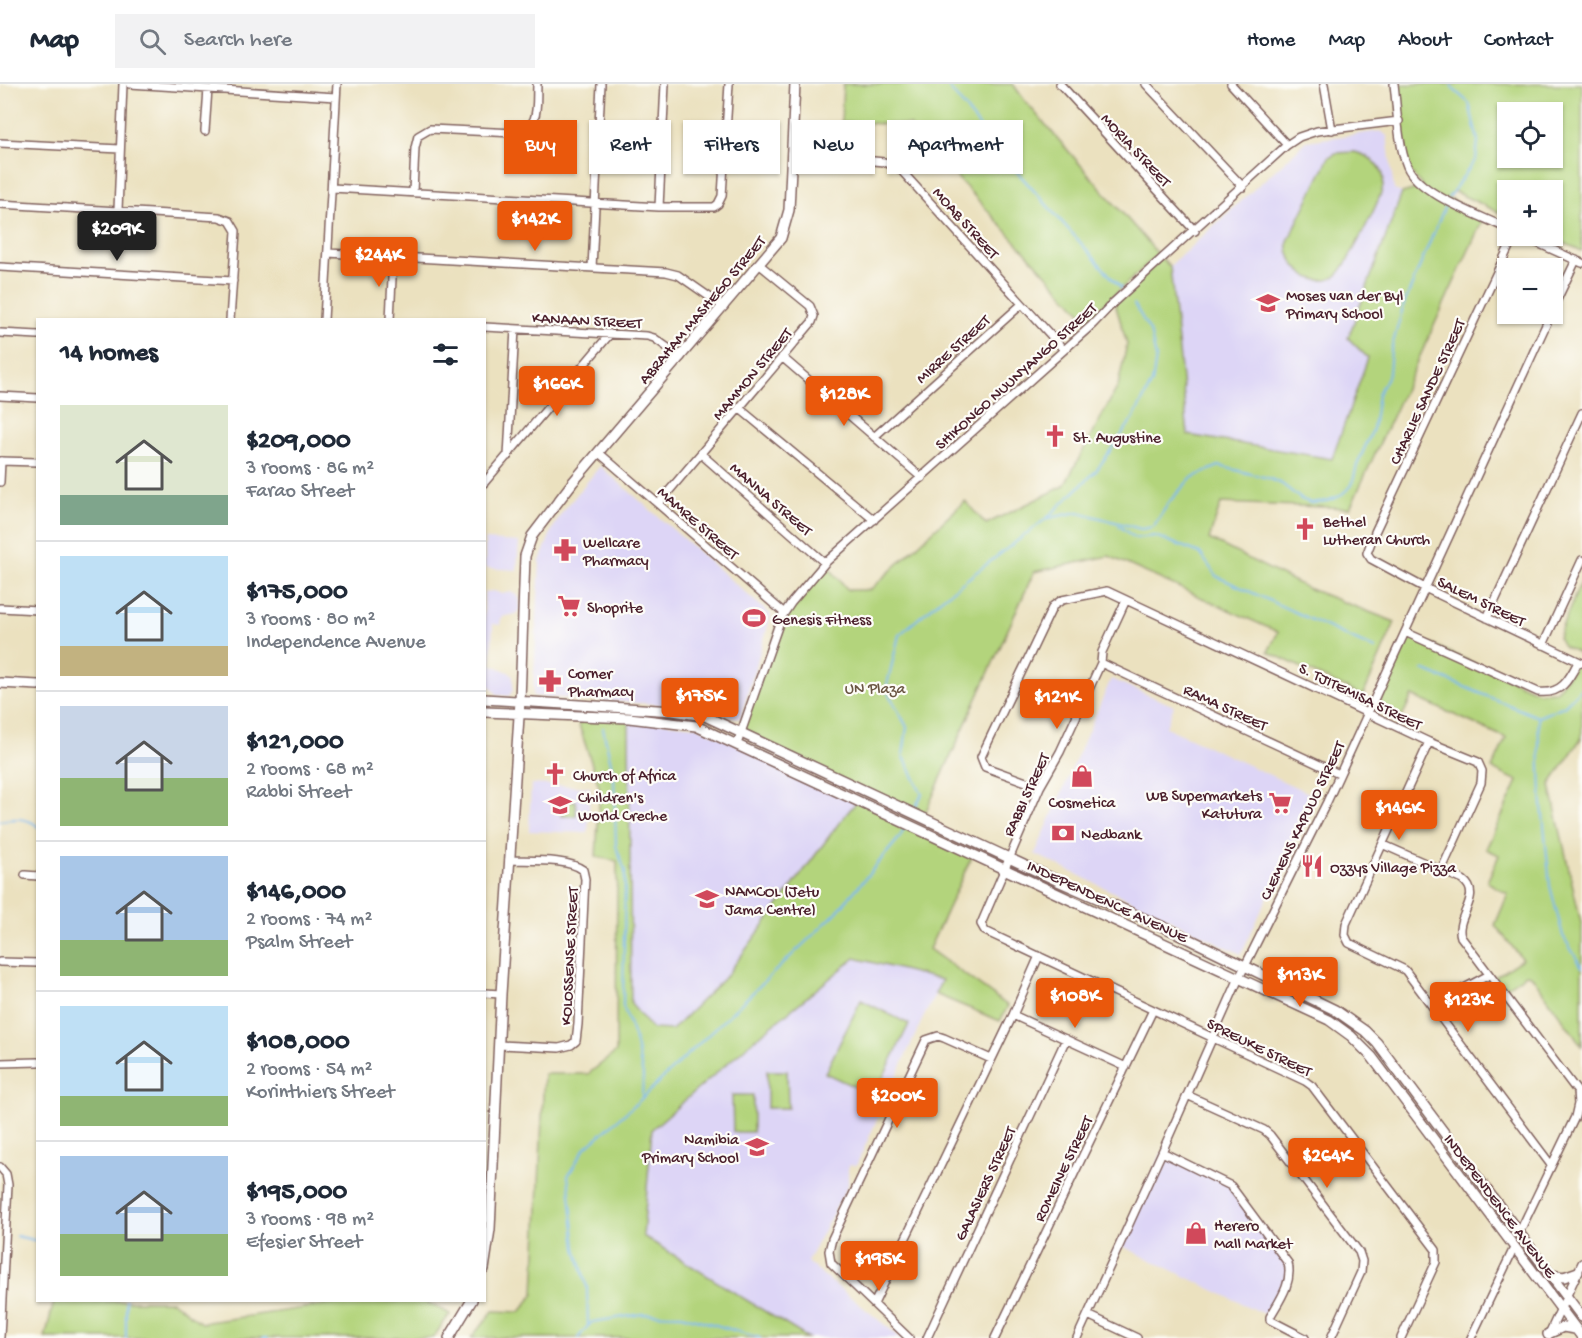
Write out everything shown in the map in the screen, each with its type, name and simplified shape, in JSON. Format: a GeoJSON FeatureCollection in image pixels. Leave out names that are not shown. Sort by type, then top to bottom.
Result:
{"type":"FeatureCollection","features":[{"type":"Feature","properties":{"kind":"main road","name":"ABRAHAM MASHEGO STREET"},"geometry":{"type":"LineString","coordinates":[[486,1256],[490,1229],[501,994],[519,713],[525,556],[532,536],[598,452],[781,238],[786,224],[795,84]]}},
{"type":"Feature","properties":{"kind":"main road"},"geometry":{"type":"LineString","coordinates":[[0,683],[36,685]]}},
{"type":"Feature","properties":{"kind":"main road","name":"INDEPENDENCE AVENUE"},"geometry":{"type":"LineString","coordinates":[[486,699],[686,712],[705,716],[1175,932],[1335,1010],[1365,1031],[1377,1043],[1582,1317]]}},
{"type":"Feature","properties":{"kind":"main road","name":"INDEPENDENCE AVENUE"},"geometry":{"type":"LineString","coordinates":[[486,712],[673,722],[696,726],[1330,1020],[1360,1044],[1582,1337]]}},
{"type":"Feature","properties":{"kind":"main road"},"geometry":{"type":"LineString","coordinates":[[1551,1275],[1564,1277],[1580,1268]]}},
{"type":"Feature","properties":{"kind":"main road"},"geometry":{"type":"LineString","coordinates":[[449,1338],[471,1302]]}},
{"type":"Feature","properties":{"kind":"main road"},"geometry":{"type":"LineString","coordinates":[[1548,1336],[1563,1327],[1575,1329]]}},
{"type":"Feature","properties":{"kind":"street"},"geometry":{"type":"LineString","coordinates":[[118,210],[123,84]]}},
{"type":"Feature","properties":{"kind":"street"},"geometry":{"type":"LineString","coordinates":[[130,84],[336,97]]}},
{"type":"Feature","properties":{"kind":"street"},"geometry":{"type":"LineString","coordinates":[[273,84],[273,92]]}},
{"type":"Feature","properties":{"kind":"street"},"geometry":{"type":"LineString","coordinates":[[324,318],[337,84]]}},
{"type":"Feature","properties":{"kind":"street"},"geometry":{"type":"LineString","coordinates":[[413,192],[415,148],[418,136],[430,129],[523,132],[532,125],[535,119],[537,84]]}},
{"type":"Feature","properties":{"kind":"street"},"geometry":{"type":"LineString","coordinates":[[592,268],[601,84]]}},
{"type":"Feature","properties":{"kind":"street"},"geometry":{"type":"LineString","coordinates":[[659,207],[665,84]]}},
{"type":"Feature","properties":{"kind":"street"},"geometry":{"type":"LineString","coordinates":[[332,188],[708,209],[721,201],[729,84]]}},
{"type":"Feature","properties":{"kind":"street","name":"MORIA STREET"},"geometry":{"type":"LineString","coordinates":[[1060,84],[1195,231]]}},
{"type":"Feature","properties":{"kind":"street"},"geometry":{"type":"LineString","coordinates":[[1146,84],[1243,187]]}},
{"type":"Feature","properties":{"kind":"street"},"geometry":{"type":"LineString","coordinates":[[1231,84],[1287,145]]}},
{"type":"Feature","properties":{"kind":"street"},"geometry":{"type":"LineString","coordinates":[[1324,84],[1332,130]]}},
{"type":"Feature","properties":{"kind":"street"},"geometry":{"type":"LineString","coordinates":[[1394,84],[1404,159],[1414,179],[1425,189],[1497,224]]}},
{"type":"Feature","properties":{"kind":"street"},"geometry":{"type":"LineString","coordinates":[[205,131],[208,89]]}},
{"type":"Feature","properties":{"kind":"street","name":"SHIKONGO NUUNYANGO STREET"},"geometry":{"type":"LineString","coordinates":[[737,744],[783,612],[825,563],[1064,350],[1287,145],[1307,134],[1399,121]]}},
{"type":"Feature","properties":{"kind":"street"},"geometry":{"type":"LineString","coordinates":[[0,143],[120,149]]}},
{"type":"Feature","properties":{"kind":"street","name":"MOAB STREET"},"geometry":{"type":"LineString","coordinates":[[791,153],[884,162],[899,168],[1064,350]]}},
{"type":"Feature","properties":{"kind":"street"},"geometry":{"type":"LineString","coordinates":[[0,204],[118,210],[219,218],[230,221],[236,231],[230,318]]}},
{"type":"Feature","properties":{"kind":"street","name":"CHARLIE SANDE STREET"},"geometry":{"type":"LineString","coordinates":[[1371,559],[1367,553],[1368,547],[1509,246]]}},
{"type":"Feature","properties":{"kind":"street"},"geometry":{"type":"LineString","coordinates":[[1544,246],[1579,262]]}},
{"type":"Feature","properties":{"kind":"street"},"geometry":{"type":"LineString","coordinates":[[328,254],[678,274],[724,307]]}},
{"type":"Feature","properties":{"kind":"street"},"geometry":{"type":"LineString","coordinates":[[390,318],[393,257]]}},
{"type":"Feature","properties":{"kind":"street","name":"CLEMENS KAPUUO STREET"},"geometry":{"type":"LineString","coordinates":[[1563,292],[1579,262]]}},
{"type":"Feature","properties":{"kind":"street","name":"MAMMON STREET"},"geometry":{"type":"LineString","coordinates":[[658,504],[810,325],[814,316],[813,310],[760,265]]}},
{"type":"Feature","properties":{"kind":"street"},"geometry":{"type":"LineString","coordinates":[[0,267],[233,281]]}},
{"type":"Feature","properties":{"kind":"street","name":"MIRRE STREET"},"geometry":{"type":"LineString","coordinates":[[874,437],[1022,304]]}},
{"type":"Feature","properties":{"kind":"street","name":"CLEMENS KAPUUO STREET"},"geometry":{"type":"LineString","coordinates":[[1077,1338],[1239,978],[1340,774],[1546,324]]}},
{"type":"Feature","properties":{"kind":"street","name":"KANAAN STREET"},"geometry":{"type":"LineString","coordinates":[[486,327],[651,337],[681,357]]}},
{"type":"Feature","properties":{"kind":"street"},"geometry":{"type":"LineString","coordinates":[[508,456],[516,329]]}},
{"type":"Feature","properties":{"kind":"street"},"geometry":{"type":"LineString","coordinates":[[0,333],[36,335]]}},
{"type":"Feature","properties":{"kind":"street"},"geometry":{"type":"LineString","coordinates":[[486,481],[610,334]]}},
{"type":"Feature","properties":{"kind":"street"},"geometry":{"type":"LineString","coordinates":[[782,357],[922,478]]}},
{"type":"Feature","properties":{"kind":"street"},"geometry":{"type":"LineString","coordinates":[[0,396],[36,398]]}},
{"type":"Feature","properties":{"kind":"street"},"geometry":{"type":"LineString","coordinates":[[739,408],[874,520]]}},
{"type":"Feature","properties":{"kind":"street"},"geometry":{"type":"LineString","coordinates":[[1487,618],[1582,414]]}},
{"type":"Feature","properties":{"kind":"street","name":"MAMRE STREET"},"geometry":{"type":"LineString","coordinates":[[598,452],[783,612]]}},
{"type":"Feature","properties":{"kind":"street","name":"MANNA STREET"},"geometry":{"type":"LineString","coordinates":[[700,454],[825,563]]}},
{"type":"Feature","properties":{"kind":"street"},"geometry":{"type":"LineString","coordinates":[[0,482],[1,461],[36,462]]}},
{"type":"Feature","properties":{"kind":"street","name":"SALEM STREET"},"geometry":{"type":"LineString","coordinates":[[1371,559],[1425,588],[1580,663]]}},
{"type":"Feature","properties":{"kind":"street"},"geometry":{"type":"LineString","coordinates":[[1543,645],[1582,561]]}},
{"type":"Feature","properties":{"kind":"street","name":"S. TJITEMISA STREET"},"geometry":{"type":"LineString","coordinates":[[1040,787],[985,766],[981,757],[1053,606],[1062,600],[1103,591],[1480,764],[1481,783],[1442,871]]}},
{"type":"Feature","properties":{"kind":"street","name":"RABBI STREET"},"geometry":{"type":"LineString","coordinates":[[1006,868],[1040,787],[1060,752],[1101,663],[1102,652],[1126,600]]}},
{"type":"Feature","properties":{"kind":"street"},"geometry":{"type":"LineString","coordinates":[[0,608],[36,610]]}},
{"type":"Feature","properties":{"kind":"street"},"geometry":{"type":"LineString","coordinates":[[1405,633],[1538,693],[1548,693],[1562,687],[1580,663]]}},
{"type":"Feature","properties":{"kind":"street","name":"RAMA STREET"},"geometry":{"type":"LineString","coordinates":[[1101,663],[1340,774]]}},
{"type":"Feature","properties":{"kind":"street"},"geometry":{"type":"LineString","coordinates":[[1429,742],[1346,924],[1345,935],[1349,943],[1401,968],[1432,1005],[1551,1165]]}},
{"type":"Feature","properties":{"kind":"street"},"geometry":{"type":"LineString","coordinates":[[1383,845],[1462,880],[1470,887],[1472,894],[1460,925],[1460,933],[1577,1092],[1577,1109],[1519,1233]]}},
{"type":"Feature","properties":{"kind":"street","name":"KOLOSSENSE STREET"},"geometry":{"type":"LineString","coordinates":[[499,1045],[565,1048],[576,1041],[578,1024],[585,879],[583,870],[566,863],[509,860]]}},
{"type":"Feature","properties":{"kind":"street","name":"SPREUKE STREET"},"geometry":{"type":"LineString","coordinates":[[1006,868],[981,924],[985,931],[1214,1037],[1312,1086],[1432,1244],[1437,1256],[1401,1338]]}},
{"type":"Feature","properties":{"kind":"street"},"geometry":{"type":"LineString","coordinates":[[25,875],[36,876]]}},
{"type":"Feature","properties":{"kind":"street"},"geometry":{"type":"LineString","coordinates":[[874,1304],[1039,956]]}},
{"type":"Feature","properties":{"kind":"street"},"geometry":{"type":"LineString","coordinates":[[0,962],[36,963]]}},
{"type":"Feature","properties":{"kind":"street"},"geometry":{"type":"LineString","coordinates":[[1432,1005],[1489,975]]}},
{"type":"Feature","properties":{"kind":"street"},"geometry":{"type":"LineString","coordinates":[[486,993],[501,994]]}},
{"type":"Feature","properties":{"kind":"street","name":"ROMEINE STREET"},"geometry":{"type":"LineString","coordinates":[[995,1338],[1153,1010]]}},
{"type":"Feature","properties":{"kind":"street"},"geometry":{"type":"LineString","coordinates":[[1013,1015],[1126,1067]]}},
{"type":"Feature","properties":{"kind":"street"},"geometry":{"type":"LineString","coordinates":[[909,1338],[831,1263],[829,1251],[832,1239],[926,1040],[938,1036],[991,1059]]}},
{"type":"Feature","properties":{"kind":"street","name":"GALASIERS STREET"},"geometry":{"type":"LineString","coordinates":[[927,1338],[1066,1039]]}},
{"type":"Feature","properties":{"kind":"street"},"geometry":{"type":"LineString","coordinates":[[0,1063],[36,1062]]}},
{"type":"Feature","properties":{"kind":"street"},"geometry":{"type":"LineString","coordinates":[[1187,1095],[1264,1130],[1270,1135],[1359,1252],[1362,1261],[1361,1272],[1331,1338]]}},
{"type":"Feature","properties":{"kind":"street"},"geometry":{"type":"LineString","coordinates":[[1162,1152],[1225,1181],[1237,1193],[1288,1263],[1290,1273],[1288,1283],[1270,1320],[1305,1338]]}},
{"type":"Feature","properties":{"kind":"street"},"geometry":{"type":"LineString","coordinates":[[0,1167],[6,1174],[8,1185],[0,1337]]}},
{"type":"Feature","properties":{"kind":"street"},"geometry":{"type":"LineString","coordinates":[[1471,1338],[1514,1248]]}},
{"type":"Feature","properties":{"kind":"street"},"geometry":{"type":"LineString","coordinates":[[1548,1336],[1580,1268]]}},
{"type":"Feature","properties":{"kind":"street"},"geometry":{"type":"LineString","coordinates":[[1088,1315],[1137,1338]]}},
{"type":"Feature","properties":{"kind":"shaded area","name":"Moses van der Byl Primary School"},"geometry":{"type":"Polygon","coordinates":[[[1381,131],[1387,136],[1394,190],[1402,193],[1348,338],[1368,358],[1332,459],[1188,435],[1170,267],[1307,141],[1381,131]]]}},
{"type":"Feature","properties":{"kind":"shaded area"},"geometry":{"type":"Polygon","coordinates":[[[600,466],[771,615],[740,719],[698,707],[533,696],[540,561],[561,514],[600,466]]]}},
{"type":"Feature","properties":{"kind":"shaded area"},"geometry":{"type":"Polygon","coordinates":[[[486,540],[519,542],[517,570],[486,568],[486,540]]]}},
{"type":"Feature","properties":{"kind":"shaded area"},"geometry":{"type":"Polygon","coordinates":[[[494,591],[502,594],[511,592],[520,600],[520,608],[516,614],[501,617],[500,625],[493,624],[491,664],[510,673],[513,677],[513,690],[509,696],[498,695],[486,682],[486,592],[494,591]]]}},
{"type":"Feature","properties":{"kind":"shaded area"},"geometry":{"type":"Polygon","coordinates":[[[1111,679],[1174,706],[1166,727],[1315,796],[1241,954],[1035,854],[1111,679]]]}},
{"type":"Feature","properties":{"kind":"shaded area","name":"NAMCOL (Jetu Jama Centre)"},"geometry":{"type":"Polygon","coordinates":[[[629,719],[696,726],[858,800],[727,975],[672,1030],[652,1029],[631,1004],[629,719]]]}},
{"type":"Feature","properties":{"kind":"shaded area","name":"Children's World Creche"},"geometry":{"type":"Polygon","coordinates":[[[531,784],[590,787],[588,833],[529,831],[531,784]]]}},
{"type":"Feature","properties":{"kind":"shaded area","name":"Namibia Primary School"},"geometry":{"type":"Polygon","coordinates":[[[855,958],[943,980],[922,1020],[856,1166],[850,1165],[848,1169],[848,1185],[807,1262],[901,1338],[808,1338],[643,1236],[652,1129],[754,1040],[855,958]]]}},
{"type":"Feature","properties":{"kind":"shaded area","name":"Herero Mall Market"},"geometry":{"type":"Polygon","coordinates":[[[1162,1152],[1225,1181],[1272,1239],[1290,1273],[1270,1317],[1120,1245],[1162,1152]]]}},
{"type":"Feature","properties":{"kind":"green space"},"geometry":{"type":"Polygon","coordinates":[[[843,84],[1013,84],[1025,101],[1158,254],[1088,320],[954,174],[1023,174],[1023,120],[887,120],[887,124],[875,124],[875,120],[841,120],[843,84]]]}},
{"type":"Feature","properties":{"kind":"green space","name":"UN Plaza"},"geometry":{"type":"Polygon","coordinates":[[[1394,84],[1582,84],[1582,251],[1563,242],[1563,180],[1497,180],[1497,211],[1453,191],[1448,198],[1484,217],[1350,508],[1221,503],[1209,539],[1307,588],[1395,622],[1363,696],[1268,652],[1278,632],[1109,556],[1034,572],[923,818],[741,733],[781,618],[825,563],[848,590],[870,590],[965,501],[986,524],[1064,486],[1118,386],[1127,344],[1115,303],[1162,258],[1170,267],[1188,435],[1332,459],[1368,358],[1348,338],[1402,193],[1423,187],[1408,169],[1394,84]]]}},
{"type":"Feature","properties":{"kind":"green space"},"geometry":{"type":"Polygon","coordinates":[[[1355,152],[1368,157],[1381,170],[1382,191],[1360,237],[1337,275],[1329,279],[1311,278],[1296,267],[1291,259],[1288,241],[1329,157],[1336,153],[1355,152]]]}},
{"type":"Feature","properties":{"kind":"green space"},"geometry":{"type":"Polygon","coordinates":[[[1582,579],[1582,655],[1563,646],[1558,637],[1582,579]]]}},
{"type":"Feature","properties":{"kind":"green space"},"geometry":{"type":"Polygon","coordinates":[[[1411,635],[1538,692],[1556,691],[1578,662],[1582,663],[1582,737],[1550,785],[1582,927],[1582,1046],[1531,975],[1526,974],[1501,991],[1492,979],[1522,959],[1495,925],[1508,894],[1487,882],[1499,855],[1486,849],[1518,781],[1492,769],[1506,738],[1412,696],[1400,721],[1384,713],[1381,698],[1411,635]]]}},
{"type":"Feature","properties":{"kind":"green space"},"geometry":{"type":"Polygon","coordinates":[[[576,716],[629,719],[631,1004],[652,1029],[672,1030],[727,975],[858,800],[973,854],[929,949],[1008,1006],[1000,1021],[935,994],[942,980],[855,958],[754,1040],[652,1129],[643,1236],[808,1338],[471,1338],[493,1311],[520,1312],[534,1294],[544,1074],[588,1074],[616,1052],[617,861],[596,857],[600,789],[576,716]]]}},
{"type":"Feature","properties":{"kind":"green space"},"geometry":{"type":"Polygon","coordinates":[[[561,800],[576,801],[576,816],[561,816],[561,800]]]}},
{"type":"Feature","properties":{"kind":"green space"},"geometry":{"type":"Polygon","coordinates":[[[861,1000],[909,1024],[874,1096],[825,1073],[861,1000]]]}},
{"type":"Feature","properties":{"kind":"green space"},"geometry":{"type":"Polygon","coordinates":[[[767,1071],[787,1071],[788,1108],[767,1108],[767,1071]]]}},
{"type":"Feature","properties":{"kind":"green space"},"geometry":{"type":"Polygon","coordinates":[[[732,1095],[753,1095],[753,1132],[733,1132],[732,1095]]]}},
{"type":"Feature","properties":{"kind":"green space"},"geometry":{"type":"Polygon","coordinates":[[[54,1302],[173,1302],[201,1323],[345,1302],[427,1302],[450,1314],[433,1338],[45,1338],[54,1302]]]}},
{"type":"Feature","properties":{"kind":"waterway"},"geometry":{"type":"LineString","coordinates":[[946,84],[1002,155],[1121,288]]}},
{"type":"Feature","properties":{"kind":"waterway"},"geometry":{"type":"LineString","coordinates":[[1448,198],[1476,159],[1478,141],[1469,103],[1453,89],[1451,84]]}},
{"type":"Feature","properties":{"kind":"waterway"},"geometry":{"type":"LineString","coordinates":[[1049,518],[1078,512],[1141,529],[1153,527],[1170,501],[1191,478],[1219,466],[1268,478],[1282,484],[1301,499],[1311,503],[1327,501],[1340,496],[1352,485],[1357,465],[1373,429],[1378,394],[1389,373],[1391,350],[1404,304],[1445,206]]}},
{"type":"Feature","properties":{"kind":"waterway"},"geometry":{"type":"LineString","coordinates":[[914,810],[922,794],[903,755],[907,727],[886,689],[899,635],[940,600],[1047,518],[1096,471],[1134,417],[1152,383],[1156,358],[1150,331],[1134,304]]}},
{"type":"Feature","properties":{"kind":"waterway"},"geometry":{"type":"LineString","coordinates":[[1119,526],[1135,538],[1155,536],[1200,553],[1216,576],[1375,649]]}},
{"type":"Feature","properties":{"kind":"waterway"},"geometry":{"type":"LineString","coordinates":[[1423,670],[1538,717],[1564,706],[1582,688]]}},
{"type":"Feature","properties":{"kind":"waterway"},"geometry":{"type":"LineString","coordinates":[[1538,717],[1541,795],[1550,886],[1563,936],[1582,967]]}},
{"type":"Feature","properties":{"kind":"waterway"},"geometry":{"type":"LineString","coordinates":[[603,728],[614,777],[616,846],[625,871],[623,1006],[634,1036],[643,1075],[642,1098]]}},
{"type":"Feature","properties":{"kind":"waterway"},"geometry":{"type":"LineString","coordinates":[[0,821],[25,820],[36,826]]}},
{"type":"Feature","properties":{"kind":"waterway"},"geometry":{"type":"LineString","coordinates":[[578,1338],[588,1326],[587,1287],[576,1248],[568,1176],[584,1149],[638,1102],[836,913],[900,837],[906,825]]}},
{"type":"Feature","properties":{"kind":"waterway"},"geometry":{"type":"LineString","coordinates":[[16,1236],[36,1241]]}},
{"type":"Feature","properties":{"kind":"waterway"},"geometry":{"type":"LineString","coordinates":[[126,1302],[126,1338]]}},
{"type":"Feature","properties":{"kind":"waterway"},"geometry":{"type":"LineString","coordinates":[[589,1325],[592,1322],[642,1314],[682,1315],[760,1338]]}},
{"type":"Feature","properties":{"kind":"place","name":"Moses van der Byl Primary School"},"geometry":{"type":"Point","coordinates":[1268,303]}},
{"type":"Feature","properties":{"kind":"place","name":"St. Augustine"},"geometry":{"type":"Point","coordinates":[1055,436]}},
{"type":"Feature","properties":{"kind":"place","name":"Bethel Lutheran Church"},"geometry":{"type":"Point","coordinates":[1305,529]}},
{"type":"Feature","properties":{"kind":"place","name":"Wellcare Pharmacy"},"geometry":{"type":"Point","coordinates":[565,550]}},
{"type":"Feature","properties":{"kind":"place","name":"Shoprite"},"geometry":{"type":"Point","coordinates":[569,606]}},
{"type":"Feature","properties":{"kind":"place","name":"Genesis Fitness"},"geometry":{"type":"Point","coordinates":[754,618]}},
{"type":"Feature","properties":{"kind":"place","name":"Corner Pharmacy"},"geometry":{"type":"Point","coordinates":[550,681]}},
{"type":"Feature","properties":{"kind":"place","name":"Church of Africa"},"geometry":{"type":"Point","coordinates":[555,774]}},
{"type":"Feature","properties":{"kind":"place","name":"Cosmetica"},"geometry":{"type":"Point","coordinates":[1082,776]}},
{"type":"Feature","properties":{"kind":"place","name":"WB Supermarkets Katutura"},"geometry":{"type":"Point","coordinates":[1280,803]}},
{"type":"Feature","properties":{"kind":"place","name":"Children's World Creche"},"geometry":{"type":"Point","coordinates":[560,805]}},
{"type":"Feature","properties":{"kind":"place","name":"Nedbank"},"geometry":{"type":"Point","coordinates":[1063,833]}},
{"type":"Feature","properties":{"kind":"place","name":"Ozzys Village Pizza"},"geometry":{"type":"Point","coordinates":[1312,866]}},
{"type":"Feature","properties":{"kind":"place","name":"NAMCOL (Jetu Jama Centre)"},"geometry":{"type":"Point","coordinates":[707,899]}},
{"type":"Feature","properties":{"kind":"place","name":"Namibia Primary School"},"geometry":{"type":"Point","coordinates":[757,1147]}},
{"type":"Feature","properties":{"kind":"place","name":"Herero Mall Market"},"geometry":{"type":"Point","coordinates":[1196,1233]}}]}
